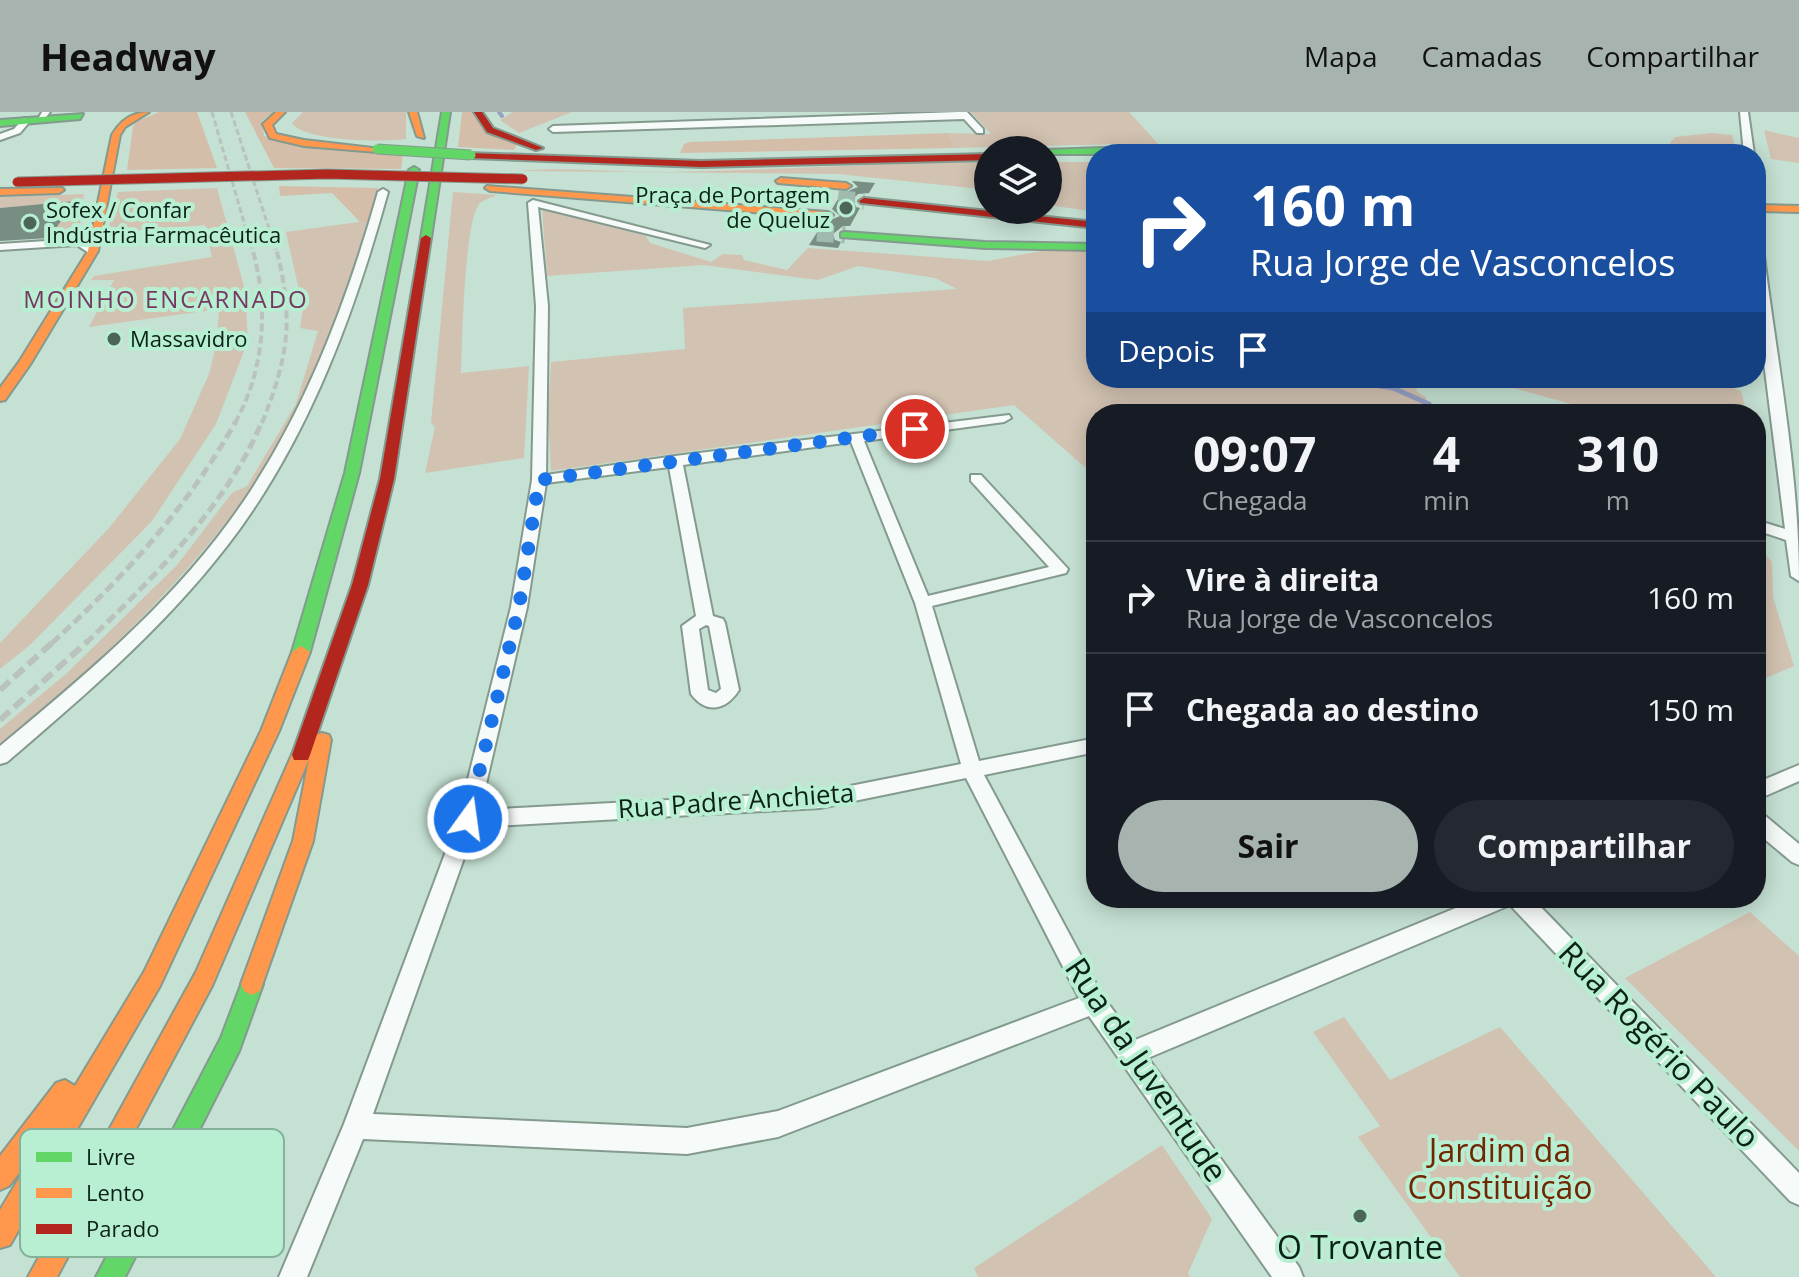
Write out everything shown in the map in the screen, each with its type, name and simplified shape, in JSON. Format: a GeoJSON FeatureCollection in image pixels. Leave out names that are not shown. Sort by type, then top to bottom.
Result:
{"type":"FeatureCollection","features":[{"type":"Feature","properties":{"kind":"main road"},"geometry":{"type":"LineString","coordinates":[[281,112],[267,124],[273,136],[304,143],[613,163],[753,164]]}},
{"type":"Feature","properties":{"kind":"main road"},"geometry":{"type":"LineString","coordinates":[[291,112],[279,123],[280,130],[288,135],[380,147]]}},
{"type":"Feature","properties":{"kind":"main road"},"geometry":{"type":"LineString","coordinates":[[63,1129],[152,979],[270,731],[322,590],[362,438],[421,136],[416,112]]}},
{"type":"Feature","properties":{"kind":"main road"},"geometry":{"type":"LineString","coordinates":[[122,1129],[204,979],[313,727],[360,585],[387,479],[446,112]]}},
{"type":"Feature","properties":{"kind":"main road"},"geometry":{"type":"LineString","coordinates":[[478,112],[490,130],[513,141],[578,156]]}},
{"type":"Feature","properties":{"kind":"main road"},"geometry":{"type":"LineString","coordinates":[[0,123],[38,117],[142,113]]}},
{"type":"Feature","properties":{"kind":"main road"},"geometry":{"type":"LineString","coordinates":[[0,397],[25,363],[93,251],[116,135],[122,125],[142,113]]}},
{"type":"Feature","properties":{"kind":"main road"},"geometry":{"type":"LineString","coordinates":[[87,117],[110,127],[116,135]]}},
{"type":"Feature","properties":{"kind":"main road"},"geometry":{"type":"LineString","coordinates":[[473,153],[701,159],[974,156]]}},
{"type":"Feature","properties":{"kind":"main road"},"geometry":{"type":"LineString","coordinates":[[1062,154],[1086,153]]}},
{"type":"Feature","properties":{"kind":"main road"},"geometry":{"type":"LineString","coordinates":[[1062,156],[1086,157]]}},
{"type":"Feature","properties":{"kind":"main road"},"geometry":{"type":"LineString","coordinates":[[428,218],[458,180],[493,168],[535,164],[639,168],[974,157]]}},
{"type":"Feature","properties":{"kind":"main road"},"geometry":{"type":"LineString","coordinates":[[5,187],[327,174],[518,184],[665,184],[837,200]]}},
{"type":"Feature","properties":{"kind":"main road"},"geometry":{"type":"LineString","coordinates":[[702,183],[760,181],[837,200]]}},
{"type":"Feature","properties":{"kind":"main road"},"geometry":{"type":"LineString","coordinates":[[518,184],[633,201],[837,200]]}},
{"type":"Feature","properties":{"kind":"main road"},"geometry":{"type":"LineString","coordinates":[[633,201],[687,218],[817,233]]}},
{"type":"Feature","properties":{"kind":"main road"},"geometry":{"type":"LineString","coordinates":[[864,202],[974,201]]}},
{"type":"Feature","properties":{"kind":"main road"},"geometry":{"type":"LineString","coordinates":[[864,202],[1086,224]]}},
{"type":"Feature","properties":{"kind":"main road"},"geometry":{"type":"LineString","coordinates":[[864,202],[1086,235]]}},
{"type":"Feature","properties":{"kind":"main road"},"geometry":{"type":"LineString","coordinates":[[1766,216],[1799,209]]}},
{"type":"Feature","properties":{"kind":"main road"},"geometry":{"type":"LineString","coordinates":[[1062,212],[1086,216]]}},
{"type":"Feature","properties":{"kind":"main road"},"geometry":{"type":"LineString","coordinates":[[1766,217],[1799,220]]}},
{"type":"Feature","properties":{"kind":"main road"},"geometry":{"type":"LineString","coordinates":[[845,235],[954,243],[1086,247]]}},
{"type":"Feature","properties":{"kind":"main road"},"geometry":{"type":"LineString","coordinates":[[187,1129],[231,1043],[303,841],[339,651]]}},
{"type":"Feature","properties":{"kind":"main road"},"geometry":{"type":"LineString","coordinates":[[37,1129],[152,979]]}},
{"type":"Feature","properties":{"kind":"main road"},"geometry":{"type":"LineString","coordinates":[[0,1177],[20,1151]]}},
{"type":"Feature","properties":{"kind":"main road"},"geometry":{"type":"LineString","coordinates":[[0,1235],[20,1201]]}},
{"type":"Feature","properties":{"kind":"main road"},"geometry":{"type":"LineString","coordinates":[[42,1277],[53,1257]]}},
{"type":"Feature","properties":{"kind":"main road"},"geometry":{"type":"LineString","coordinates":[[110,1277],[120,1257]]}},
{"type":"Feature","properties":{"kind":"street"},"geometry":{"type":"LineString","coordinates":[[1746,113],[1748,144]]}},
{"type":"Feature","properties":{"kind":"street"},"geometry":{"type":"LineString","coordinates":[[553,129],[789,117],[963,114],[980,131]]}},
{"type":"Feature","properties":{"kind":"street"},"geometry":{"type":"LineString","coordinates":[[0,137],[17,131],[38,117]]}},
{"type":"Feature","properties":{"kind":"street"},"geometry":{"type":"LineString","coordinates":[[0,757],[98,675],[195,574],[259,489],[316,379],[357,276],[383,192]]}},
{"type":"Feature","properties":{"kind":"street"},"geometry":{"type":"LineString","coordinates":[[293,1277],[356,1126],[468,819],[519,607],[539,480],[542,306],[533,203],[705,245]]}},
{"type":"Feature","properties":{"kind":"street"},"geometry":{"type":"LineString","coordinates":[[0,247],[77,242],[85,243],[93,251]]}},
{"type":"Feature","properties":{"kind":"street"},"geometry":{"type":"LineString","coordinates":[[1766,265],[1799,576]]}},
{"type":"Feature","properties":{"kind":"street"},"geometry":{"type":"LineString","coordinates":[[539,480],[1004,418]]}},
{"type":"Feature","properties":{"kind":"street","name":"Rua da Juventude"},"geometry":{"type":"LineString","coordinates":[[856,437],[923,603],[972,771],[1094,1003],[1289,1277]]}},
{"type":"Feature","properties":{"kind":"street"},"geometry":{"type":"LineString","coordinates":[[675,460],[705,619]]}},
{"type":"Feature","properties":{"kind":"street"},"geometry":{"type":"LineString","coordinates":[[923,603],[1060,569],[976,478]]}},
{"type":"Feature","properties":{"kind":"street"},"geometry":{"type":"LineString","coordinates":[[1766,528],[1794,537]]}},
{"type":"Feature","properties":{"kind":"street","name":"Rua Padre Anchieta"},"geometry":{"type":"LineString","coordinates":[[468,819],[820,800],[1086,747]]}},
{"type":"Feature","properties":{"kind":"street"},"geometry":{"type":"LineString","coordinates":[[1766,788],[1799,773]]}},
{"type":"Feature","properties":{"kind":"street"},"geometry":{"type":"LineString","coordinates":[[1766,828],[1799,856]]}},
{"type":"Feature","properties":{"kind":"street"},"geometry":{"type":"LineString","coordinates":[[1130,1054],[1479,908]]}},
{"type":"Feature","properties":{"kind":"street","name":"Rua Rogério Paulo"},"geometry":{"type":"LineString","coordinates":[[1528,908],[1799,1192]]}},
{"type":"Feature","properties":{"kind":"street"},"geometry":{"type":"LineString","coordinates":[[356,1126],[687,1141],[778,1124],[1094,1003]]}},
{"type":"Feature","properties":{"kind":"green space"},"geometry":{"type":"Polygon","coordinates":[[[303,112],[406,112],[406,139],[364,140],[312,134],[292,123],[303,112]]]}},
{"type":"Feature","properties":{"kind":"green space"},"geometry":{"type":"Polygon","coordinates":[[[513,112],[572,112],[519,133],[500,120],[513,112]]]}},
{"type":"Feature","properties":{"kind":"green space"},"geometry":{"type":"Polygon","coordinates":[[[971,112],[1129,112],[1158,144],[1062,145],[1062,136],[974,136],[974,148],[955,148],[947,133],[991,134],[971,112]]]}},
{"type":"Feature","properties":{"kind":"green space"},"geometry":{"type":"Polygon","coordinates":[[[1764,130],[1799,138],[1799,163],[1771,159],[1764,130]]]}},
{"type":"Feature","properties":{"kind":"green space"},"geometry":{"type":"Polygon","coordinates":[[[1711,133],[1732,135],[1734,144],[1671,144],[1675,137],[1711,133]]]}},
{"type":"Feature","properties":{"kind":"green space"},"geometry":{"type":"Polygon","coordinates":[[[974,162],[974,188],[838,174],[517,171],[670,172],[974,162]]]}},
{"type":"Feature","properties":{"kind":"green space"},"geometry":{"type":"Polygon","coordinates":[[[1062,162],[1086,162],[1086,211],[1062,207],[1062,162]]]}},
{"type":"Feature","properties":{"kind":"green space"},"geometry":{"type":"Polygon","coordinates":[[[217,188],[245,290],[248,341],[216,424],[152,521],[30,645],[0,669],[0,643],[109,528],[180,439],[209,374],[217,342],[219,309],[89,327],[114,280],[91,280],[94,276],[212,257],[205,225],[129,231],[104,245],[118,192],[217,188]]]}},
{"type":"Feature","properties":{"kind":"green space"},"geometry":{"type":"Polygon","coordinates":[[[453,192],[497,195],[480,203],[470,232],[461,373],[529,366],[524,458],[425,473],[435,427],[431,423],[453,192]]]}},
{"type":"Feature","properties":{"kind":"green space"},"geometry":{"type":"Polygon","coordinates":[[[84,194],[79,234],[49,238],[74,202],[0,208],[0,197],[84,194]]]}},
{"type":"Feature","properties":{"kind":"green space"},"geometry":{"type":"Polygon","coordinates":[[[542,208],[646,236],[650,243],[711,262],[723,254],[742,255],[744,260],[787,270],[808,248],[988,261],[1056,248],[1086,249],[1086,388],[1418,388],[1416,391],[1426,397],[1427,404],[1086,404],[1086,468],[1014,405],[551,471],[548,414],[551,362],[685,349],[683,308],[957,289],[935,278],[858,266],[818,280],[703,265],[547,276],[542,208]]]}},
{"type":"Feature","properties":{"kind":"green space"},"geometry":{"type":"Polygon","coordinates":[[[373,220],[310,384],[260,476],[172,586],[71,686],[0,748],[0,729],[67,673],[177,565],[232,493],[247,486],[296,404],[318,331],[300,328],[303,308],[286,232],[373,220]]]}},
{"type":"Feature","properties":{"kind":"green space"},"geometry":{"type":"Polygon","coordinates":[[[1513,388],[1733,388],[1741,391],[1744,404],[1571,404],[1513,388]]]}},
{"type":"Feature","properties":{"kind":"green space"},"geometry":{"type":"Polygon","coordinates":[[[1766,555],[1772,562],[1773,597],[1794,666],[1766,678],[1766,555]]]}},
{"type":"Feature","properties":{"kind":"green space"},"geometry":{"type":"Polygon","coordinates":[[[1750,912],[1799,956],[1799,1151],[1625,978],[1750,912]]]}},
{"type":"Feature","properties":{"kind":"green space","name":"Jardim da Constituição"},"geometry":{"type":"Polygon","coordinates":[[[1344,1017],[1390,1080],[1500,1027],[1716,1277],[1460,1277],[1358,1137],[1380,1126],[1313,1032],[1344,1017]]]}},
{"type":"Feature","properties":{"kind":"green space"},"geometry":{"type":"Polygon","coordinates":[[[1162,1145],[1212,1219],[1188,1273],[1190,1277],[978,1277],[974,1268],[1162,1145]]]}},
{"type":"Feature","properties":{"kind":"shaded area"},"geometry":{"type":"Polygon","coordinates":[[[159,112],[197,112],[217,168],[127,170],[133,127],[136,122],[159,112]]]}},
{"type":"Feature","properties":{"kind":"shaded area"},"geometry":{"type":"Polygon","coordinates":[[[245,112],[273,112],[262,121],[264,136],[403,154],[401,169],[274,168],[245,112]]]}},
{"type":"Feature","properties":{"kind":"shaded area"},"geometry":{"type":"Polygon","coordinates":[[[462,112],[474,112],[517,144],[514,150],[458,147],[462,112]]]}},
{"type":"Feature","properties":{"kind":"shaded area"},"geometry":{"type":"Polygon","coordinates":[[[947,133],[955,148],[680,153],[684,144],[690,142],[947,133]]]}},
{"type":"Feature","properties":{"kind":"shaded area"},"geometry":{"type":"Polygon","coordinates":[[[279,186],[378,188],[373,220],[360,222],[332,193],[280,196],[279,186]]]}},
{"type":"Feature","properties":{"kind":"building","name":"Praça de Portagem de Queluz"},"geometry":{"type":"Polygon","coordinates":[[[852,181],[875,183],[869,193],[858,194],[853,199],[856,207],[860,208],[850,226],[843,226],[833,234],[835,240],[841,242],[838,248],[809,245],[823,223],[840,216],[832,209],[841,194],[858,187],[852,181]]]}},
{"type":"Feature","properties":{"kind":"building","name":"Sofex / Confar Indústria Farmacêutica"},"geometry":{"type":"Polygon","coordinates":[[[75,201],[49,238],[0,241],[0,208],[75,201]]]}},
{"type":"Feature","properties":{"kind":"waterway"},"geometry":{"type":"LineString","coordinates":[[499,112],[502,116]]}},
{"type":"Feature","properties":{"kind":"waterway"},"geometry":{"type":"LineString","coordinates":[[1393,388],[1429,404]]}},
{"type":"Feature","properties":{"kind":"tunnel"},"geometry":{"type":"LineString","coordinates":[[838,199],[864,201]]}},
{"type":"Feature","properties":{"kind":"tunnel"},"geometry":{"type":"LineString","coordinates":[[817,233],[845,235]]}},
{"type":"Feature","properties":{"kind":"railway"},"geometry":{"type":"LineString","coordinates":[[212,112],[252,250]]}},
{"type":"Feature","properties":{"kind":"railway"},"geometry":{"type":"LineString","coordinates":[[231,112],[276,250]]}},
{"type":"Feature","properties":{"kind":"railway"},"geometry":{"type":"LineString","coordinates":[[236,421],[253,381],[261,337],[261,292],[252,248]]}},
{"type":"Feature","properties":{"kind":"railway"},"geometry":{"type":"LineString","coordinates":[[262,423],[278,377],[286,337],[285,296],[276,248]]}},
{"type":"Feature","properties":{"kind":"railway"},"geometry":{"type":"LineString","coordinates":[[52,643],[153,540],[197,483],[236,421]]}},
{"type":"Feature","properties":{"kind":"railway"},"geometry":{"type":"LineString","coordinates":[[88,641],[161,568],[208,512],[248,452],[262,421]]}},
{"type":"Feature","properties":{"kind":"railway"},"geometry":{"type":"LineString","coordinates":[[0,690],[54,641]]}},
{"type":"Feature","properties":{"kind":"railway"},"geometry":{"type":"LineString","coordinates":[[0,720],[88,641]]}},
{"type":"Feature","properties":{"kind":"traffic: fast"},"geometry":{"type":"LineString","coordinates":[[426,238],[446,112]]}},
{"type":"Feature","properties":{"kind":"traffic: fast"},"geometry":{"type":"LineString","coordinates":[[0,123],[80,116]]}},
{"type":"Feature","properties":{"kind":"traffic: fast"},"geometry":{"type":"LineString","coordinates":[[377,149],[471,155]]}},
{"type":"Feature","properties":{"kind":"traffic: fast"},"geometry":{"type":"LineString","coordinates":[[1062,151],[1086,151]]}},
{"type":"Feature","properties":{"kind":"traffic: fast"},"geometry":{"type":"LineString","coordinates":[[301,652],[352,473],[414,170]]}},
{"type":"Feature","properties":{"kind":"traffic: fast"},"geometry":{"type":"LineString","coordinates":[[845,235],[985,245],[1086,247]]}},
{"type":"Feature","properties":{"kind":"traffic: fast"},"geometry":{"type":"LineString","coordinates":[[187,1129],[231,1043],[252,984]]}},
{"type":"Feature","properties":{"kind":"traffic: fast"},"geometry":{"type":"LineString","coordinates":[[110,1277],[120,1257]]}},
{"type":"Feature","properties":{"kind":"traffic: slow"},"geometry":{"type":"LineString","coordinates":[[281,112],[267,124],[273,136],[304,143],[377,149]]}},
{"type":"Feature","properties":{"kind":"traffic: slow"},"geometry":{"type":"LineString","coordinates":[[413,112],[421,136]]}},
{"type":"Feature","properties":{"kind":"traffic: slow"},"geometry":{"type":"LineString","coordinates":[[0,397],[25,363],[93,251],[116,135],[122,125],[139,115]]}},
{"type":"Feature","properties":{"kind":"traffic: slow"},"geometry":{"type":"LineString","coordinates":[[781,181],[846,186]]}},
{"type":"Feature","properties":{"kind":"traffic: slow"},"geometry":{"type":"LineString","coordinates":[[490,188],[828,215]]}},
{"type":"Feature","properties":{"kind":"traffic: slow"},"geometry":{"type":"LineString","coordinates":[[0,192],[59,190]]}},
{"type":"Feature","properties":{"kind":"traffic: slow"},"geometry":{"type":"LineString","coordinates":[[1766,208],[1799,209]]}},
{"type":"Feature","properties":{"kind":"traffic: slow"},"geometry":{"type":"LineString","coordinates":[[63,1129],[152,979],[270,731],[301,652]]}},
{"type":"Feature","properties":{"kind":"traffic: slow"},"geometry":{"type":"LineString","coordinates":[[252,984],[303,841],[322,740]]}},
{"type":"Feature","properties":{"kind":"traffic: slow"},"geometry":{"type":"LineString","coordinates":[[122,1129],[204,979],[301,755]]}},
{"type":"Feature","properties":{"kind":"traffic: slow"},"geometry":{"type":"LineString","coordinates":[[37,1129],[65,1092]]}},
{"type":"Feature","properties":{"kind":"traffic: slow"},"geometry":{"type":"LineString","coordinates":[[0,1177],[20,1151]]}},
{"type":"Feature","properties":{"kind":"traffic: slow"},"geometry":{"type":"LineString","coordinates":[[0,1235],[20,1201]]}},
{"type":"Feature","properties":{"kind":"traffic: slow"},"geometry":{"type":"LineString","coordinates":[[42,1277],[53,1257]]}},
{"type":"Feature","properties":{"kind":"traffic: jam"},"geometry":{"type":"LineString","coordinates":[[478,112],[490,130],[539,148]]}},
{"type":"Feature","properties":{"kind":"traffic: jam"},"geometry":{"type":"LineString","coordinates":[[471,155],[701,164],[974,157]]}},
{"type":"Feature","properties":{"kind":"traffic: jam"},"geometry":{"type":"LineString","coordinates":[[17,182],[327,174],[523,179]]}},
{"type":"Feature","properties":{"kind":"traffic: jam"},"geometry":{"type":"LineString","coordinates":[[864,201],[1086,224]]}},
{"type":"Feature","properties":{"kind":"traffic: jam"},"geometry":{"type":"LineString","coordinates":[[301,755],[360,585],[387,479],[426,238]]}},
{"type":"Feature","properties":{"kind":"place","name":"Praça de Portagem de Queluz"},"geometry":{"type":"Point","coordinates":[846,208]}},
{"type":"Feature","properties":{"kind":"place","name":"Sofex / Confar Indústria Farmacêutica"},"geometry":{"type":"Point","coordinates":[30,223]}},
{"type":"Feature","properties":{"kind":"place","name":"Massavidro"},"geometry":{"type":"Point","coordinates":[114,339]}},
{"type":"Feature","properties":{"kind":"place","name":"O Trovante"},"geometry":{"type":"Point","coordinates":[1360,1216]}},
{"type":"Feature","properties":{"kind":"district","name":"MOINHO ENCARNADO"},"geometry":{"type":"Point","coordinates":[166,300]}},
{"type":"Feature","properties":{"kind":"route"},"geometry":{"type":"LineString","coordinates":[[468,819],[519,607],[539,480],[915,429]]}}]}
